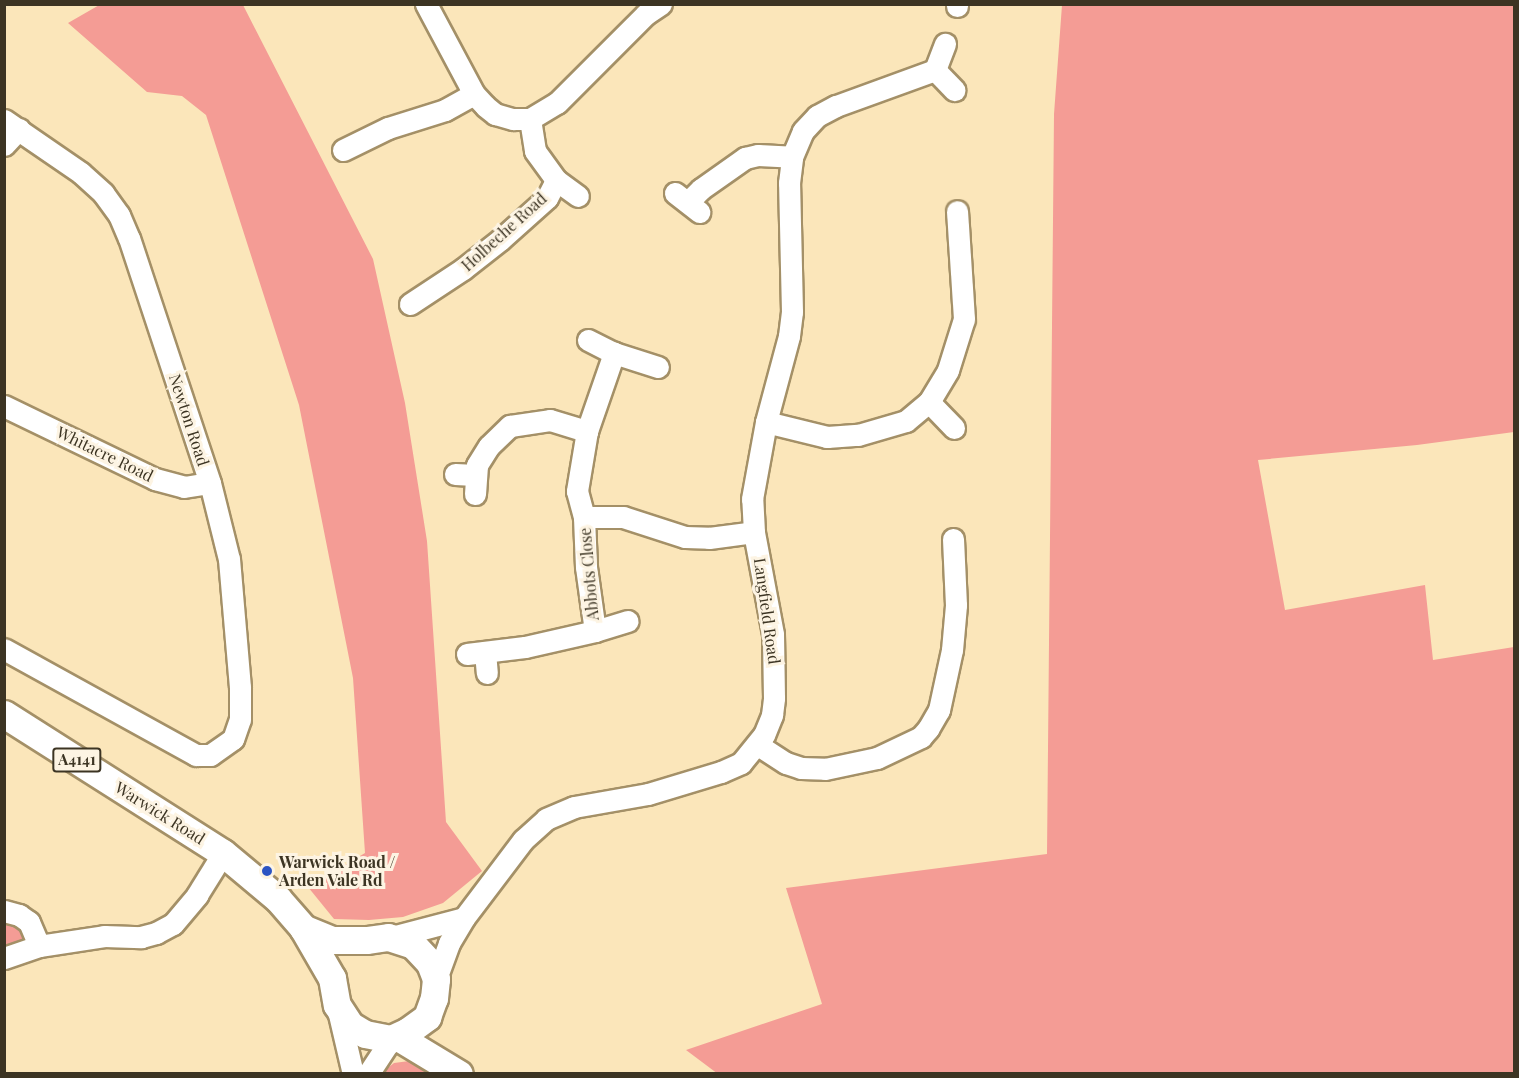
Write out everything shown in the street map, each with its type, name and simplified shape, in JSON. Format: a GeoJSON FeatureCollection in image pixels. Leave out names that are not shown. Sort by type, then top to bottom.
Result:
{"type":"FeatureCollection","features":[{"type":"Feature","properties":{"kind":"main road","name":"Warwick Road"},"geometry":{"type":"LineString","coordinates":[[4,714],[223,853],[278,899],[303,928],[332,978],[337,1005],[350,1025],[365,1034],[394,1038],[456,1071]]}},
{"type":"Feature","properties":{"kind":"main road","name":"Warwick Road"},"geometry":{"type":"LineString","coordinates":[[303,928],[332,940],[379,939],[413,945],[430,963],[436,979],[431,1010],[440,1042],[456,1071]]}},
{"type":"Feature","properties":{"kind":"main road"},"geometry":{"type":"LineString","coordinates":[[332,978],[347,952],[379,939]]}},
{"type":"Feature","properties":{"kind":"main road"},"geometry":{"type":"LineString","coordinates":[[394,1038],[421,1023],[431,1010]]}},
{"type":"Feature","properties":{"kind":"street"},"geometry":{"type":"LineString","coordinates":[[426,4],[474,94],[495,114],[513,119],[530,119],[557,103],[646,14],[661,4]]}},
{"type":"Feature","properties":{"kind":"street"},"geometry":{"type":"LineString","coordinates":[[945,44],[935,70],[954,90]]}},
{"type":"Feature","properties":{"kind":"street","name":"Langfield Road"},"geometry":{"type":"LineString","coordinates":[[436,979],[449,943],[464,918],[523,840],[546,819],[574,807],[648,794],[720,772],[741,763],[758,745],[772,715],[776,673],[773,634],[754,532],[752,499],[766,422],[789,336],[792,312],[789,183],[792,157],[803,131],[817,116],[836,106],[935,70]]}},
{"type":"Feature","properties":{"kind":"street"},"geometry":{"type":"LineString","coordinates":[[343,150],[370,146],[388,128],[444,110],[474,94]]}},
{"type":"Feature","properties":{"kind":"street"},"geometry":{"type":"LineString","coordinates":[[530,119],[535,151],[556,180]]}},
{"type":"Feature","properties":{"kind":"street","name":"Newton Road"},"geometry":{"type":"LineString","coordinates":[[4,649],[196,755],[210,755],[222,749],[233,739],[240,719],[240,687],[229,559],[210,483],[155,313],[118,215],[103,193],[81,173],[9,131]]}},
{"type":"Feature","properties":{"kind":"street"},"geometry":{"type":"LineString","coordinates":[[687,203],[701,189],[745,158],[758,155],[792,157]]}},
{"type":"Feature","properties":{"kind":"street","name":"Holbeche Road"},"geometry":{"type":"LineString","coordinates":[[423,302],[500,240],[546,198],[556,180],[578,196]]}},
{"type":"Feature","properties":{"kind":"street"},"geometry":{"type":"LineString","coordinates":[[766,422],[827,437],[858,435],[906,421],[929,402],[948,370],[964,319],[957,212]]}},
{"type":"Feature","properties":{"kind":"street"},"geometry":{"type":"LineString","coordinates":[[588,340],[614,353],[658,367]]}},
{"type":"Feature","properties":{"kind":"street","name":"Abbots Close"},"geometry":{"type":"LineString","coordinates":[[595,632],[586,567],[584,517],[577,491],[587,431],[614,353]]}},
{"type":"Feature","properties":{"kind":"street"},"geometry":{"type":"LineString","coordinates":[[929,402],[954,428]]}},
{"type":"Feature","properties":{"kind":"street","name":"Whitacre Road"},"geometry":{"type":"LineString","coordinates":[[4,406],[155,479],[184,487],[210,483]]}},
{"type":"Feature","properties":{"kind":"street"},"geometry":{"type":"LineString","coordinates":[[468,481],[489,446],[510,426],[550,420],[587,431]]}},
{"type":"Feature","properties":{"kind":"street","name":"Abbots Close"},"geometry":{"type":"LineString","coordinates":[[584,517],[622,517],[684,537],[710,538],[754,532]]}},
{"type":"Feature","properties":{"kind":"street"},"geometry":{"type":"LineString","coordinates":[[758,745],[786,763],[801,768],[825,769],[877,758],[921,737],[939,710],[952,650],[956,605],[953,539]]}},
{"type":"Feature","properties":{"kind":"street","name":"Abbots Close"},"geometry":{"type":"LineString","coordinates":[[487,673],[476,653],[525,647],[595,632],[627,621]]}},
{"type":"Feature","properties":{"kind":"street"},"geometry":{"type":"LineString","coordinates":[[4,958],[39,946],[104,936],[141,937],[156,933],[173,924],[197,895],[223,853]]}},
{"type":"Feature","properties":{"kind":"street"},"geometry":{"type":"LineString","coordinates":[[4,911],[19,915],[29,922],[39,946]]}},
{"type":"Feature","properties":{"kind":"street"},"geometry":{"type":"LineString","coordinates":[[379,939],[464,918]]}},
{"type":"Feature","properties":{"kind":"street"},"geometry":{"type":"LineString","coordinates":[[337,1005],[353,1074]]}},
{"type":"Feature","properties":{"kind":"street"},"geometry":{"type":"LineString","coordinates":[[368,1074],[394,1038]]}},
{"type":"Feature","properties":{"kind":"shaded area"},"geometry":{"type":"Polygon","coordinates":[[[101,4],[243,5],[373,259],[405,403],[427,541],[446,822],[482,871],[443,903],[403,917],[369,920],[334,919],[308,887],[365,853],[353,678],[299,405],[206,115],[182,96],[147,92],[68,23],[101,4]]]}},
{"type":"Feature","properties":{"kind":"shaded area"},"geometry":{"type":"Polygon","coordinates":[[[1062,5],[1514,5],[1514,432],[1417,445],[1258,460],[1285,610],[1425,585],[1433,660],[1514,647],[1514,1073],[718,1074],[686,1050],[822,1004],[786,888],[1047,854],[1054,114],[1062,5]]]}},
{"type":"Feature","properties":{"kind":"shaded area"},"geometry":{"type":"Polygon","coordinates":[[[5,917],[22,923],[28,943],[5,951],[5,917]]]}},
{"type":"Feature","properties":{"kind":"shaded area"},"geometry":{"type":"Polygon","coordinates":[[[417,1060],[446,1074],[380,1074],[394,1063],[417,1060]]]}},
{"type":"Feature","properties":{"kind":"place","name":"Warwick Road / Arden Vale Rd"},"geometry":{"type":"Point","coordinates":[267,871]}}]}
